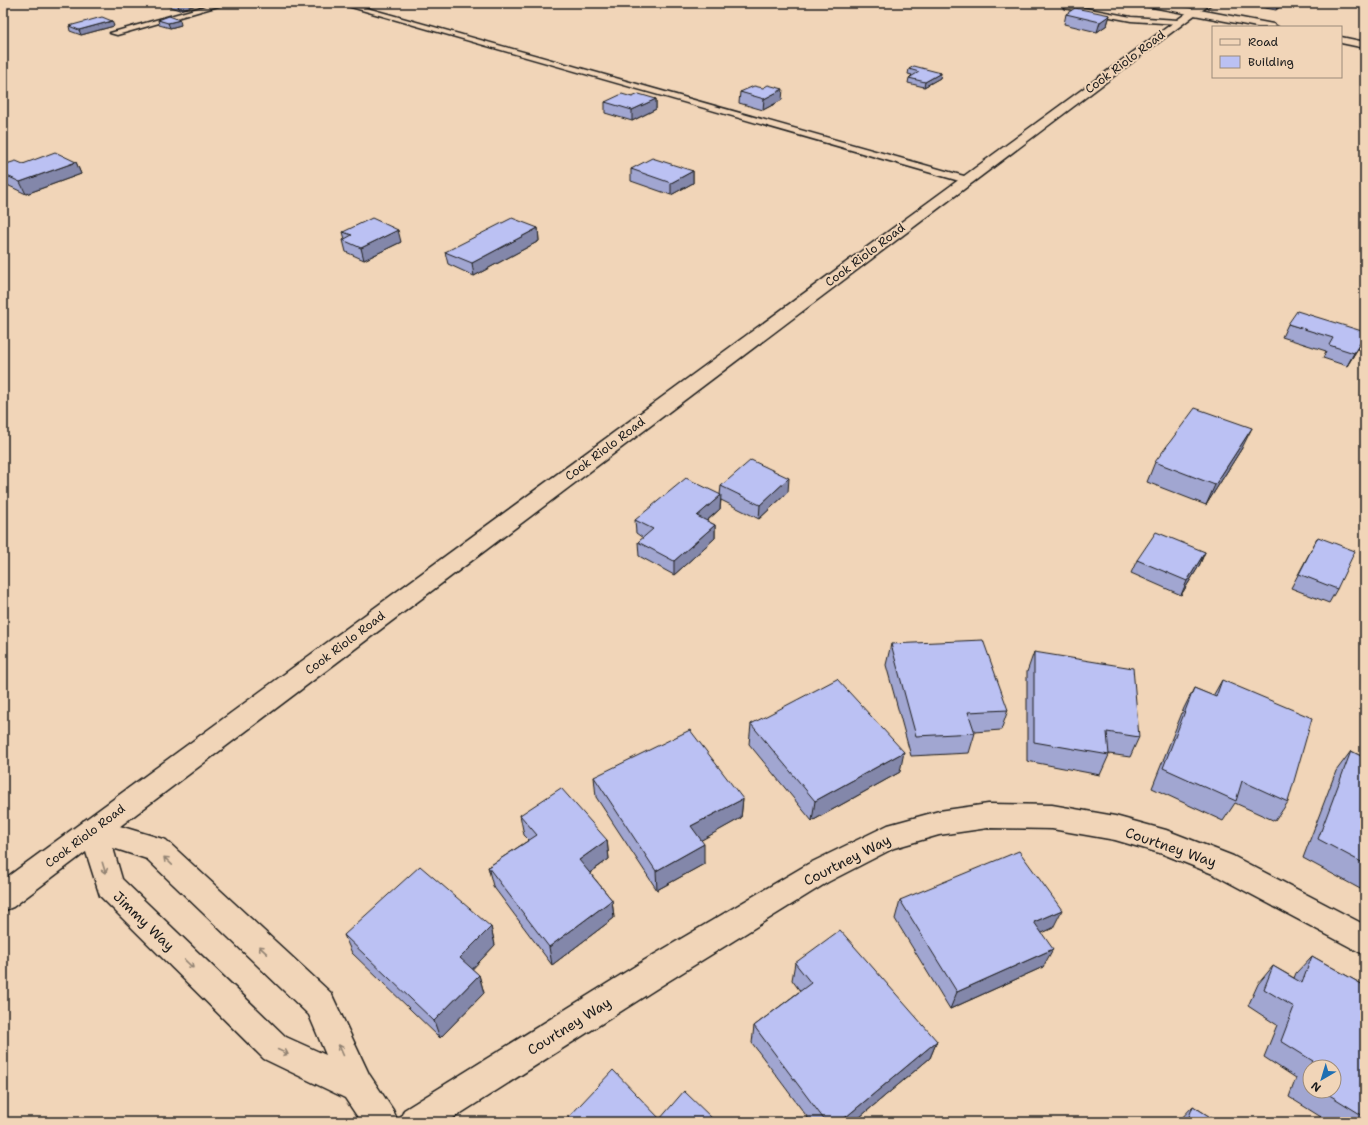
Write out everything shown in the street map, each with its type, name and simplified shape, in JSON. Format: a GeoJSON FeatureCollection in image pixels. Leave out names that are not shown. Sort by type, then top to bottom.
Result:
{"type":"FeatureCollection","features":[{"type":"Feature","properties":{"kind":"street"},"geometry":{"type":"LineString","coordinates":[[1153,4],[1268,26]]}},
{"type":"Feature","properties":{"kind":"street","name":"Cook Riolo Road"},"geometry":{"type":"LineString","coordinates":[[3,897],[1193,12]]}},
{"type":"Feature","properties":{"kind":"street"},"geometry":{"type":"LineString","coordinates":[[1342,40],[1365,45]]}},
{"type":"Feature","properties":{"kind":"street","name":"Courtney Way"},"geometry":{"type":"LineString","coordinates":[[416,1122],[656,971],[818,873],[888,837],[939,822],[988,816],[1052,817],[1130,832],[1166,842],[1223,865],[1365,941]]}},
{"type":"Feature","properties":{"kind":"street"},"geometry":{"type":"LineString","coordinates":[[93,830],[156,849],[320,1004],[357,1086],[381,1122]]}},
{"type":"Feature","properties":{"kind":"street","name":"Jimmy Way"},"geometry":{"type":"LineString","coordinates":[[93,830],[110,887],[258,1032],[276,1048],[357,1086]]}},
{"type":"Feature","properties":{"kind":"lane"},"geometry":{"type":"LineString","coordinates":[[114,33],[225,3]]}},
{"type":"Feature","properties":{"kind":"lane"},"geometry":{"type":"LineString","coordinates":[[341,3],[966,180]]}},
{"type":"Feature","properties":{"kind":"lane"},"geometry":{"type":"LineString","coordinates":[[1067,6],[1131,19],[1141,23],[1125,27]]}},
{"type":"Feature","properties":{"kind":"lane"},"geometry":{"type":"LineString","coordinates":[[1131,19],[1193,12]]}},
{"type":"Feature","properties":{"kind":"building"},"geometry":{"type":"Polygon","coordinates":[[[172,3],[184,3],[178,5],[172,3]]]}},
{"type":"Feature","properties":{"kind":"building"},"geometry":{"type":"Polygon","coordinates":[[[1266,3],[1280,3],[1278,5],[1266,3]]]}},
{"type":"Feature","properties":{"kind":"building"},"geometry":{"type":"Polygon","coordinates":[[[1075,8],[1110,15],[1100,22],[1066,14],[1075,8]]]}},
{"type":"Feature","properties":{"kind":"building"},"geometry":{"type":"Polygon","coordinates":[[[169,16],[180,20],[168,23],[158,20],[169,16]]]}},
{"type":"Feature","properties":{"kind":"building"},"geometry":{"type":"Polygon","coordinates":[[[102,17],[112,21],[79,30],[69,26],[102,17]]]}},
{"type":"Feature","properties":{"kind":"building"},"geometry":{"type":"Polygon","coordinates":[[[914,66],[941,73],[925,82],[909,78],[919,72],[909,69],[914,66]]]}},
{"type":"Feature","properties":{"kind":"building"},"geometry":{"type":"Polygon","coordinates":[[[768,85],[783,89],[764,99],[740,92],[754,86],[763,88],[768,85]]]}},
{"type":"Feature","properties":{"kind":"building"},"geometry":{"type":"Polygon","coordinates":[[[622,94],[632,97],[639,94],[656,99],[632,110],[605,102],[622,94]]]}},
{"type":"Feature","properties":{"kind":"building"},"geometry":{"type":"Polygon","coordinates":[[[55,152],[76,162],[20,182],[3,174],[3,165],[16,161],[23,164],[55,152]]]}},
{"type":"Feature","properties":{"kind":"building"},"geometry":{"type":"Polygon","coordinates":[[[652,158],[693,171],[671,183],[631,169],[652,158]]]}},
{"type":"Feature","properties":{"kind":"building"},"geometry":{"type":"Polygon","coordinates":[[[372,218],[398,230],[361,248],[343,240],[352,235],[343,232],[372,218]]]}},
{"type":"Feature","properties":{"kind":"building"},"geometry":{"type":"Polygon","coordinates":[[[512,218],[538,228],[472,263],[445,252],[512,218]]]}},
{"type":"Feature","properties":{"kind":"building"},"geometry":{"type":"Polygon","coordinates":[[[1297,311],[1365,332],[1365,335],[1354,353],[1329,345],[1333,338],[1288,324],[1297,311]]]}},
{"type":"Feature","properties":{"kind":"building"},"geometry":{"type":"Polygon","coordinates":[[[1195,408],[1252,428],[1215,485],[1155,462],[1195,408]]]}},
{"type":"Feature","properties":{"kind":"building"},"geometry":{"type":"Polygon","coordinates":[[[751,460],[789,478],[760,505],[721,486],[751,460]]]}},
{"type":"Feature","properties":{"kind":"building"},"geometry":{"type":"Polygon","coordinates":[[[686,478],[721,495],[697,516],[715,525],[674,561],[638,542],[653,529],[635,520],[686,478]]]}},
{"type":"Feature","properties":{"kind":"building"},"geometry":{"type":"Polygon","coordinates":[[[1156,532],[1205,552],[1187,581],[1137,560],[1156,532]]]}},
{"type":"Feature","properties":{"kind":"building"},"geometry":{"type":"Polygon","coordinates":[[[1318,537],[1355,551],[1337,589],[1299,574],[1318,537]]]}},
{"type":"Feature","properties":{"kind":"building"},"geometry":{"type":"Polygon","coordinates":[[[983,640],[1008,710],[968,712],[975,733],[916,736],[891,644],[983,640]]]}},
{"type":"Feature","properties":{"kind":"building"},"geometry":{"type":"Polygon","coordinates":[[[1034,652],[1133,668],[1139,737],[1107,732],[1109,755],[1034,742],[1034,652]]]}},
{"type":"Feature","properties":{"kind":"building"},"geometry":{"type":"Polygon","coordinates":[[[837,679],[904,752],[815,801],[751,724],[837,679]]]}},
{"type":"Feature","properties":{"kind":"building"},"geometry":{"type":"Polygon","coordinates":[[[1222,680],[1312,718],[1288,802],[1242,781],[1236,801],[1163,768],[1194,688],[1216,697],[1222,680]]]}},
{"type":"Feature","properties":{"kind":"building"},"geometry":{"type":"Polygon","coordinates":[[[690,730],[743,799],[691,826],[704,844],[656,871],[594,777],[690,730]]]}},
{"type":"Feature","properties":{"kind":"building"},"geometry":{"type":"Polygon","coordinates":[[[1351,751],[1365,758],[1365,864],[1318,839],[1351,751]]]}},
{"type":"Feature","properties":{"kind":"building"},"geometry":{"type":"Polygon","coordinates":[[[561,788],[607,840],[579,860],[612,900],[549,947],[488,867],[537,835],[520,815],[561,788]]]}},
{"type":"Feature","properties":{"kind":"building"},"geometry":{"type":"Polygon","coordinates":[[[1019,851],[1062,910],[1034,922],[1053,949],[957,992],[900,900],[1019,851]]]}},
{"type":"Feature","properties":{"kind":"building"},"geometry":{"type":"Polygon","coordinates":[[[420,866],[491,927],[460,958],[479,975],[434,1021],[344,935],[420,866]]]}},
{"type":"Feature","properties":{"kind":"building"},"geometry":{"type":"Polygon","coordinates":[[[840,930],[937,1041],[840,1122],[826,1122],[754,1026],[811,983],[795,963],[840,930]]]}},
{"type":"Feature","properties":{"kind":"building"},"geometry":{"type":"Polygon","coordinates":[[[1312,956],[1365,986],[1365,1117],[1336,1099],[1342,1099],[1342,1059],[1310,1059],[1281,1041],[1294,1007],[1264,989],[1273,966],[1302,983],[1312,956]]]}},
{"type":"Feature","properties":{"kind":"building"},"geometry":{"type":"Polygon","coordinates":[[[613,1070],[660,1119],[684,1091],[716,1122],[564,1122],[613,1070]]]}},
{"type":"Feature","properties":{"kind":"building"},"geometry":{"type":"Polygon","coordinates":[[[1193,1106],[1218,1122],[1187,1122],[1193,1106]]]}}]}
